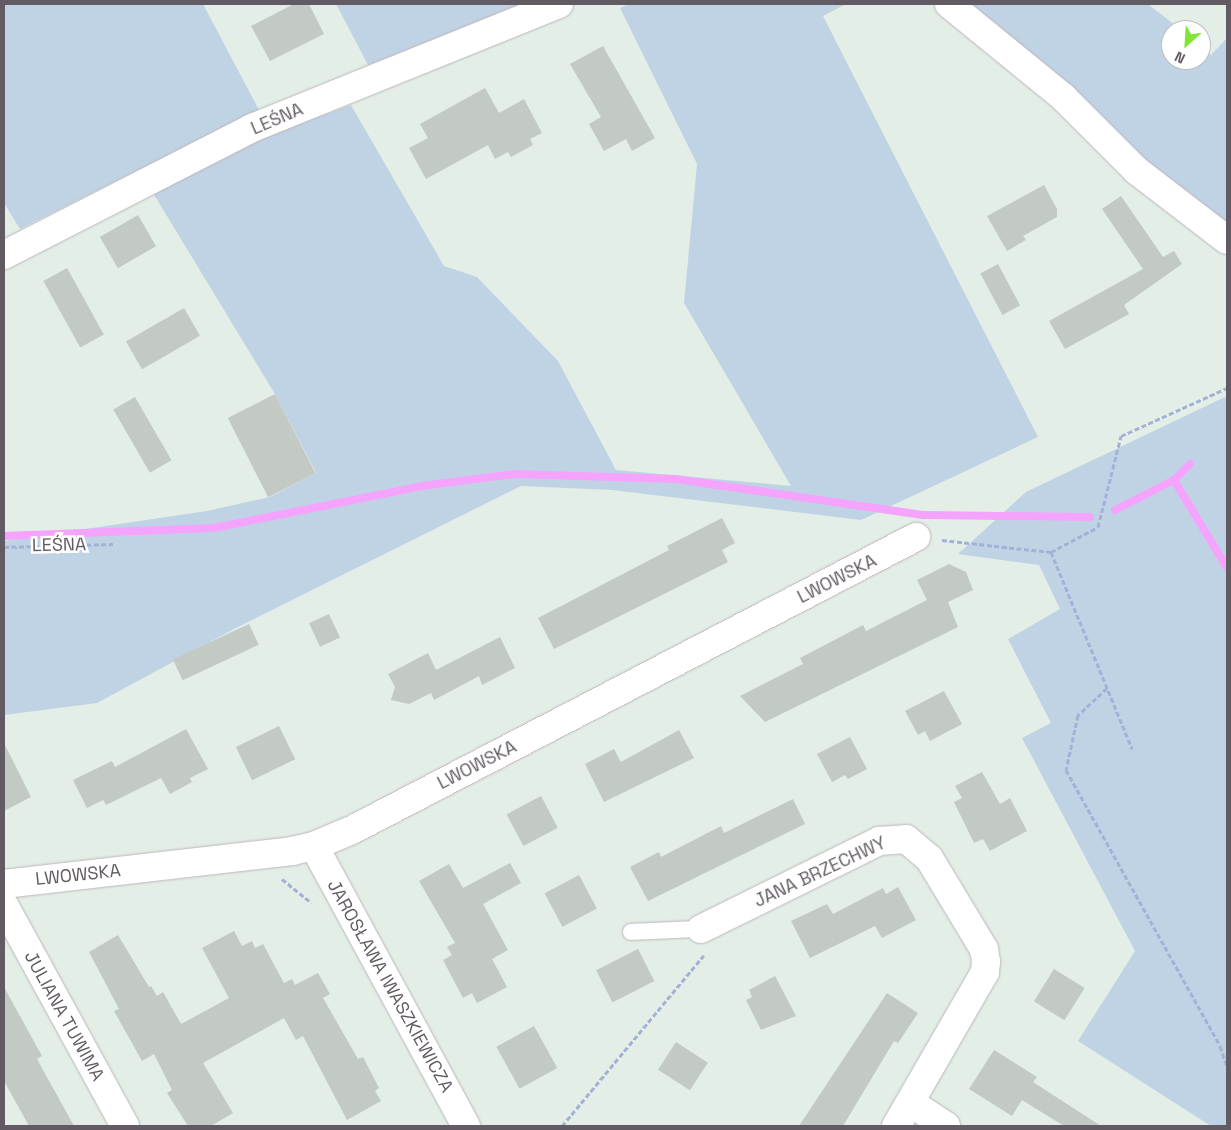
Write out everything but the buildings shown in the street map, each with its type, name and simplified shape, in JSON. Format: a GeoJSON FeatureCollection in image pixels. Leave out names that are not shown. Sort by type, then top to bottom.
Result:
{"type":"FeatureCollection","features":[{"type":"Feature","properties":{"kind":"street","name":"LEŚNA"},"geometry":{"type":"LineString","coordinates":[[4,255],[252,128],[559,4]]}},
{"type":"Feature","properties":{"kind":"street"},"geometry":{"type":"LineString","coordinates":[[949,4],[1063,97],[1137,171],[1227,240]]}},
{"type":"Feature","properties":{"kind":"street","name":"LWOWSKA"},"geometry":{"type":"LineString","coordinates":[[4,884],[292,851],[314,846],[350,831],[916,537]]}},
{"type":"Feature","properties":{"kind":"street","name":"JANA BRZECHWY"},"geometry":{"type":"LineString","coordinates":[[701,929],[879,841],[906,839],[918,846],[939,871],[984,950],[986,962],[985,972],[896,1126]]}},
{"type":"Feature","properties":{"kind":"street","name":"JAROSŁAWA IWASZKIEWICZA"},"geometry":{"type":"LineString","coordinates":[[314,846],[466,1126]]}},
{"type":"Feature","properties":{"kind":"street","name":"JULIANA TUWIMA"},"geometry":{"type":"LineString","coordinates":[[4,905],[125,1126]]}},
{"type":"Feature","properties":{"kind":"street"},"geometry":{"type":"LineString","coordinates":[[911,1103],[946,1126]]}},
{"type":"Feature","properties":{"kind":"lane"},"geometry":{"type":"LineString","coordinates":[[630,932],[701,929]]}},
{"type":"Feature","properties":{"kind":"path"},"geometry":{"type":"LineString","coordinates":[[916,537],[1051,552],[1098,527],[1122,436],[1227,388]]}},
{"type":"Feature","properties":{"kind":"path","name":"LEŚNA"},"geometry":{"type":"LineString","coordinates":[[4,547],[113,544]]}},
{"type":"Feature","properties":{"kind":"path"},"geometry":{"type":"LineString","coordinates":[[1051,552],[1132,748]]}},
{"type":"Feature","properties":{"kind":"path"},"geometry":{"type":"LineString","coordinates":[[1107,688],[1078,715],[1066,770],[1220,1046],[1227,1066]]}},
{"type":"Feature","properties":{"kind":"path"},"geometry":{"type":"LineString","coordinates":[[279,878],[310,901],[315,909]]}},
{"type":"Feature","properties":{"kind":"path"},"geometry":{"type":"LineString","coordinates":[[562,1126],[711,947],[701,929]]}},
{"type":"Feature","properties":{"kind":"shaded area"},"geometry":{"type":"Polygon","coordinates":[[[4,4],[203,4],[259,110],[20,229],[4,203],[4,4]]]}},
{"type":"Feature","properties":{"kind":"shaded area"},"geometry":{"type":"Polygon","coordinates":[[[336,4],[532,4],[368,65],[336,4]]]}},
{"type":"Feature","properties":{"kind":"shaded area"},"geometry":{"type":"Polygon","coordinates":[[[629,4],[846,4],[823,16],[1038,437],[861,520],[612,490],[521,486],[236,628],[97,703],[4,715],[4,541],[207,511],[270,497],[316,473],[275,394],[153,193],[260,138],[351,105],[444,266],[477,277],[558,361],[616,470],[791,486],[684,303],[697,164],[620,8],[629,4]]]}},
{"type":"Feature","properties":{"kind":"shaded area"},"geometry":{"type":"Polygon","coordinates":[[[964,4],[1148,4],[1168,20],[1161,20],[1161,70],[1211,70],[1211,55],[1227,38],[1227,230],[1146,168],[964,4]]]}},
{"type":"Feature","properties":{"kind":"shaded area"},"geometry":{"type":"Polygon","coordinates":[[[1227,396],[1227,1126],[1211,1126],[1078,1041],[1135,951],[1022,738],[1051,723],[1008,639],[1060,609],[1039,565],[958,554],[1026,492],[1227,396]]]}},
{"type":"Feature","properties":{"kind":"waterway"},"geometry":{"type":"LineString","coordinates":[[1174,480],[1190,464]]}},
{"type":"Feature","properties":{"kind":"waterway"},"geometry":{"type":"LineString","coordinates":[[4,536],[214,528],[422,486],[515,474],[676,479],[924,515],[1090,517]]}},
{"type":"Feature","properties":{"kind":"waterway"},"geometry":{"type":"LineString","coordinates":[[1115,510],[1174,480],[1227,568]]}}]}
